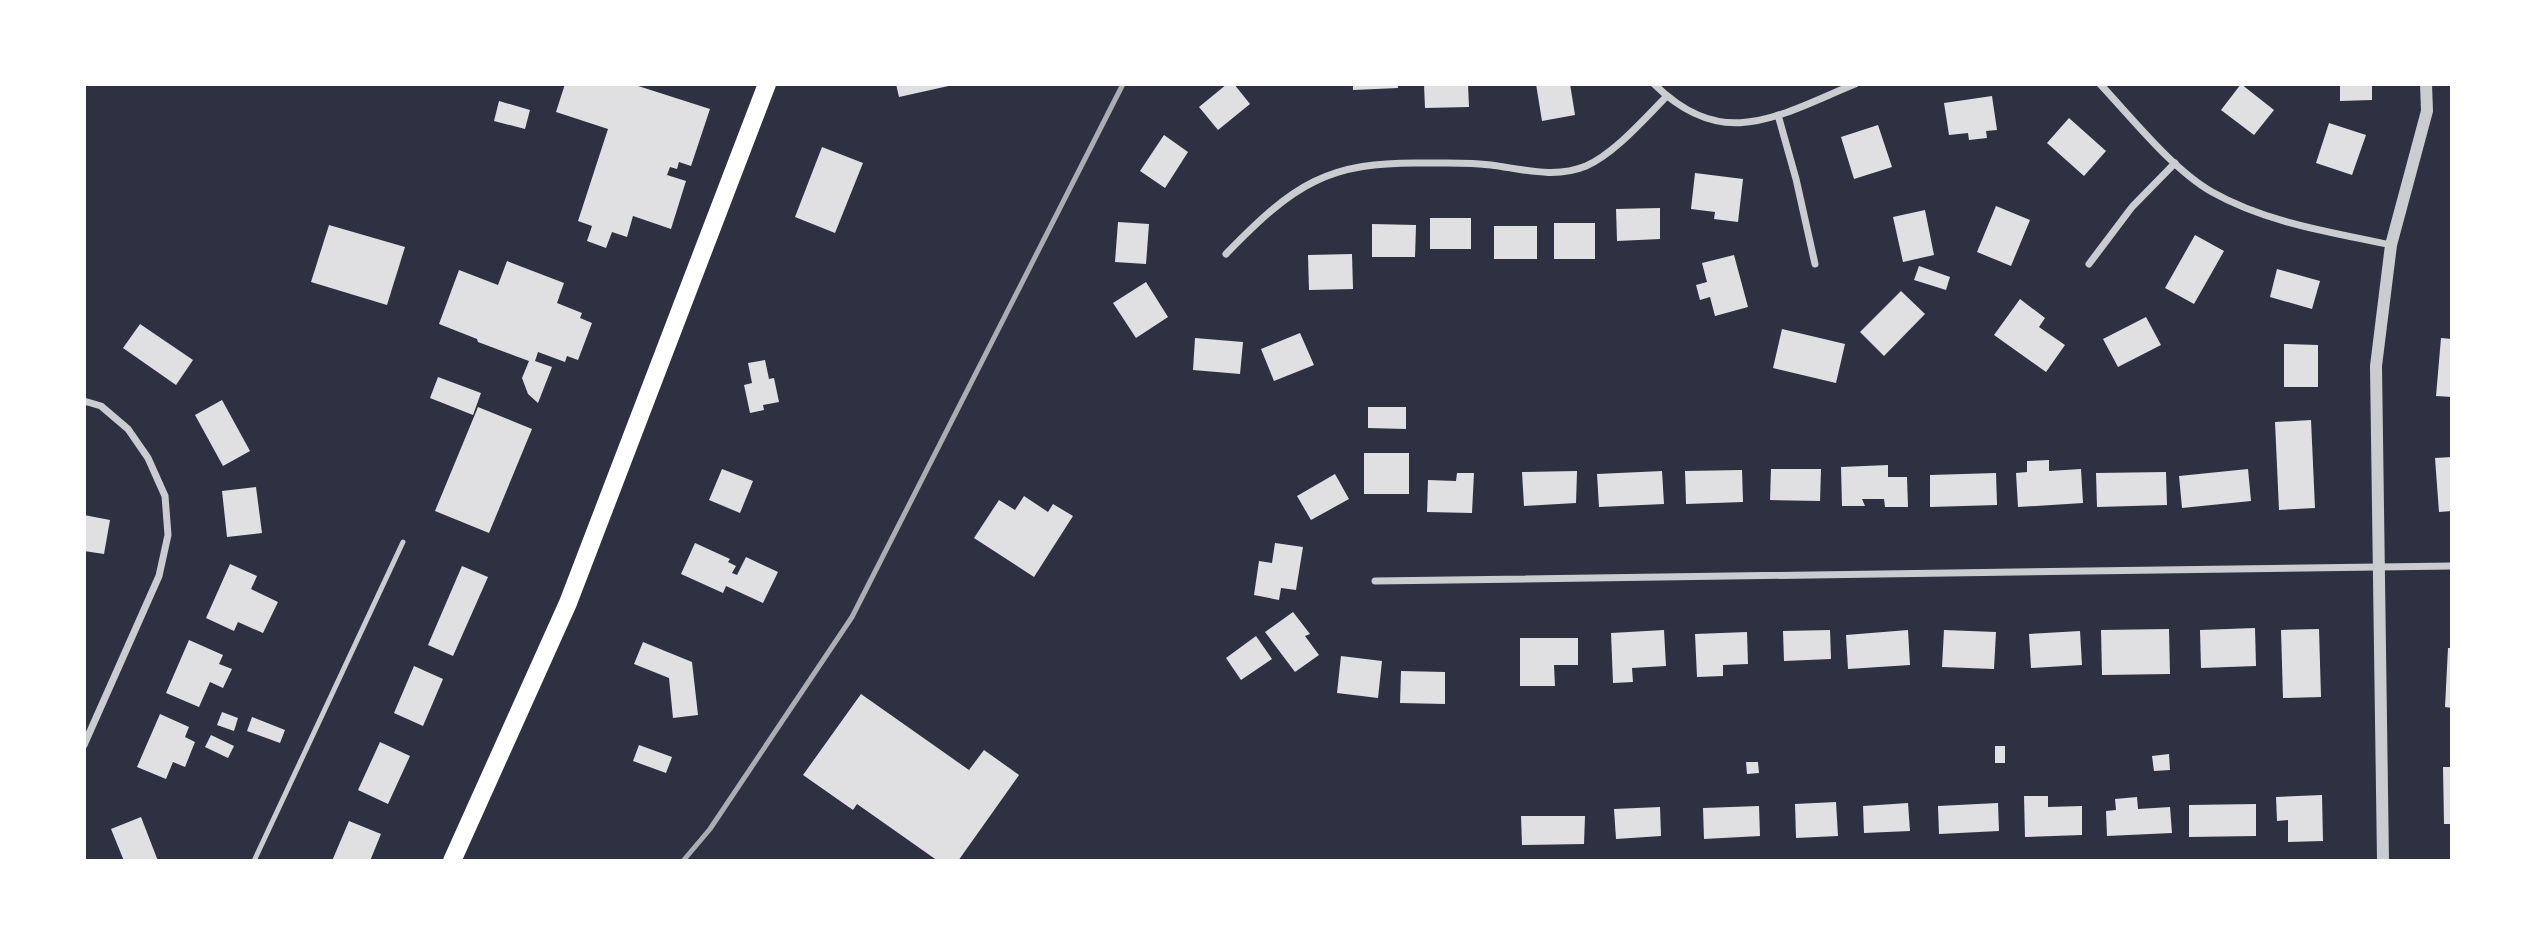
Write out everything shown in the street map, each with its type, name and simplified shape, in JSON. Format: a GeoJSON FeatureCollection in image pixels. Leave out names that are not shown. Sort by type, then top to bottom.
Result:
{"type":"FeatureCollection","features":[{"type":"Feature","properties":{"kind":"main road"},"geometry":{"type":"LineString","coordinates":[[452,861],[568,603],[766,84]]}},
{"type":"Feature","properties":{"kind":"street"},"geometry":{"type":"LineString","coordinates":[[1654,84],[1689,112],[1716,122],[1744,125],[1778,116],[1855,84]]}},
{"type":"Feature","properties":{"kind":"street"},"geometry":{"type":"LineString","coordinates":[[2100,84],[2175,163],[2210,191],[2264,216],[2391,245]]}},
{"type":"Feature","properties":{"kind":"street"},"geometry":{"type":"LineString","coordinates":[[2383,861],[2376,366],[2391,245],[2427,111],[2427,84]]}},
{"type":"Feature","properties":{"kind":"street"},"geometry":{"type":"LineString","coordinates":[[1226,254],[1291,195],[1317,179],[1339,170],[1368,165],[1473,163],[1534,172],[1566,171],[1588,164],[1606,152],[1667,96]]}},
{"type":"Feature","properties":{"kind":"street"},"geometry":{"type":"LineString","coordinates":[[1778,116],[1796,179],[1815,264]]}},
{"type":"Feature","properties":{"kind":"street"},"geometry":{"type":"LineString","coordinates":[[2090,264],[2133,207],[2175,163]]}},
{"type":"Feature","properties":{"kind":"street"},"geometry":{"type":"LineString","coordinates":[[84,401],[101,406],[128,429],[148,458],[165,496],[168,535],[159,576],[84,745]]}},
{"type":"Feature","properties":{"kind":"street"},"geometry":{"type":"LineString","coordinates":[[1375,581],[2452,566]]}},
{"type":"Feature","properties":{"kind":"lane"},"geometry":{"type":"LineString","coordinates":[[254,861],[403,542]]}},
{"type":"Feature","properties":{"kind":"building"},"geometry":{"type":"Polygon","coordinates":[[[565,84],[632,84],[710,109],[691,166],[679,162],[677,169],[670,167],[667,175],[686,181],[671,229],[633,216],[627,237],[612,232],[606,248],[587,241],[592,226],[578,221],[608,129],[556,112],[565,84]]]}},
{"type":"Feature","properties":{"kind":"building"},"geometry":{"type":"Polygon","coordinates":[[[896,84],[952,84],[953,85],[899,97],[896,84]]]}},
{"type":"Feature","properties":{"kind":"building"},"geometry":{"type":"Polygon","coordinates":[[[1227,84],[1234,84],[1250,104],[1218,130],[1199,107],[1227,84]]]}},
{"type":"Feature","properties":{"kind":"building"},"geometry":{"type":"Polygon","coordinates":[[[1353,84],[1398,84],[1398,88],[1353,90],[1353,84]]]}},
{"type":"Feature","properties":{"kind":"building"},"geometry":{"type":"Polygon","coordinates":[[[1424,84],[1468,84],[1469,107],[1425,108],[1424,84]]]}},
{"type":"Feature","properties":{"kind":"building"},"geometry":{"type":"Polygon","coordinates":[[[1536,84],[1570,84],[1575,115],[1542,121],[1536,84]]]}},
{"type":"Feature","properties":{"kind":"building"},"geometry":{"type":"Polygon","coordinates":[[[2241,84],[2274,110],[2254,135],[2221,110],[2241,84]]]}},
{"type":"Feature","properties":{"kind":"building"},"geometry":{"type":"Polygon","coordinates":[[[2340,84],[2372,84],[2372,100],[2340,101],[2340,84]]]}},
{"type":"Feature","properties":{"kind":"building"},"geometry":{"type":"Polygon","coordinates":[[[1992,96],[1997,130],[1986,131],[1987,138],[1969,140],[1968,133],[1949,135],[1944,103],[1992,96]]]}},
{"type":"Feature","properties":{"kind":"building"},"geometry":{"type":"Polygon","coordinates":[[[499,101],[530,110],[525,129],[494,121],[499,101]]]}},
{"type":"Feature","properties":{"kind":"building"},"geometry":{"type":"Polygon","coordinates":[[[2069,118],[2106,151],[2084,176],[2047,143],[2069,118]]]}},
{"type":"Feature","properties":{"kind":"building"},"geometry":{"type":"Polygon","coordinates":[[[2329,123],[2366,135],[2352,175],[2316,163],[2329,123]]]}},
{"type":"Feature","properties":{"kind":"building"},"geometry":{"type":"Polygon","coordinates":[[[1878,125],[1892,167],[1854,179],[1841,137],[1878,125]]]}},
{"type":"Feature","properties":{"kind":"building"},"geometry":{"type":"Polygon","coordinates":[[[1164,135],[1188,152],[1165,188],[1140,171],[1164,135]]]}},
{"type":"Feature","properties":{"kind":"building"},"geometry":{"type":"Polygon","coordinates":[[[822,147],[863,163],[835,233],[795,217],[822,147]]]}},
{"type":"Feature","properties":{"kind":"building"},"geometry":{"type":"Polygon","coordinates":[[[1695,173],[1743,179],[1738,222],[1714,219],[1715,212],[1691,209],[1695,173]]]}},
{"type":"Feature","properties":{"kind":"building"},"geometry":{"type":"Polygon","coordinates":[[[1996,206],[2030,220],[2011,266],[1977,252],[1996,206]]]}},
{"type":"Feature","properties":{"kind":"building"},"geometry":{"type":"Polygon","coordinates":[[[1660,208],[1660,239],[1617,241],[1616,209],[1660,208]]]}},
{"type":"Feature","properties":{"kind":"building"},"geometry":{"type":"Polygon","coordinates":[[[1925,210],[1934,255],[1903,262],[1893,217],[1925,210]]]}},
{"type":"Feature","properties":{"kind":"building"},"geometry":{"type":"Polygon","coordinates":[[[1430,218],[1471,218],[1471,249],[1430,249],[1430,218]]]}},
{"type":"Feature","properties":{"kind":"building"},"geometry":{"type":"Polygon","coordinates":[[[1118,222],[1149,224],[1146,264],[1115,262],[1118,222]]]}},
{"type":"Feature","properties":{"kind":"building"},"geometry":{"type":"Polygon","coordinates":[[[1554,223],[1595,223],[1595,259],[1554,259],[1554,223]]]}},
{"type":"Feature","properties":{"kind":"building"},"geometry":{"type":"Polygon","coordinates":[[[1372,224],[1416,225],[1415,257],[1372,257],[1372,224]]]}},
{"type":"Feature","properties":{"kind":"building"},"geometry":{"type":"Polygon","coordinates":[[[329,225],[405,247],[387,305],[311,282],[329,225]]]}},
{"type":"Feature","properties":{"kind":"building"},"geometry":{"type":"Polygon","coordinates":[[[1494,226],[1537,226],[1537,259],[1494,259],[1494,226]]]}},
{"type":"Feature","properties":{"kind":"building"},"geometry":{"type":"Polygon","coordinates":[[[2195,235],[2224,251],[2194,304],[2165,288],[2195,235]]]}},
{"type":"Feature","properties":{"kind":"building"},"geometry":{"type":"Polygon","coordinates":[[[1352,254],[1353,289],[1309,290],[1308,255],[1352,254]]]}},
{"type":"Feature","properties":{"kind":"building"},"geometry":{"type":"Polygon","coordinates":[[[1734,255],[1748,307],[1715,316],[1710,297],[1700,300],[1696,285],[1707,282],[1702,263],[1734,255]]]}},
{"type":"Feature","properties":{"kind":"building"},"geometry":{"type":"Polygon","coordinates":[[[507,261],[564,283],[557,303],[582,313],[580,318],[592,323],[578,360],[567,356],[565,362],[538,352],[535,361],[552,367],[538,403],[528,394],[522,378],[529,361],[439,324],[459,270],[498,285],[507,261]]]}},
{"type":"Feature","properties":{"kind":"building"},"geometry":{"type":"Polygon","coordinates":[[[1919,266],[1950,277],[1946,290],[1914,280],[1919,266]]]}},
{"type":"Feature","properties":{"kind":"building"},"geometry":{"type":"Polygon","coordinates":[[[2277,269],[2320,281],[2312,309],[2270,297],[2277,269]]]}},
{"type":"Feature","properties":{"kind":"building"},"geometry":{"type":"Polygon","coordinates":[[[1146,282],[1168,317],[1136,338],[1113,303],[1146,282]]]}},
{"type":"Feature","properties":{"kind":"building"},"geometry":{"type":"Polygon","coordinates":[[[1901,291],[1925,314],[1884,356],[1860,332],[1901,291]]]}},
{"type":"Feature","properties":{"kind":"building"},"geometry":{"type":"Polygon","coordinates":[[[2020,299],[2045,318],[2039,327],[2065,345],[2046,372],[1994,335],[2020,299]]]}},
{"type":"Feature","properties":{"kind":"building"},"geometry":{"type":"Polygon","coordinates":[[[2146,317],[2161,345],[2118,367],[2103,339],[2146,317]]]}},
{"type":"Feature","properties":{"kind":"building"},"geometry":{"type":"Polygon","coordinates":[[[140,324],[193,360],[176,385],[123,348],[140,324]]]}},
{"type":"Feature","properties":{"kind":"building"},"geometry":{"type":"Polygon","coordinates":[[[1782,329],[1845,344],[1836,383],[1773,368],[1782,329]]]}},
{"type":"Feature","properties":{"kind":"building"},"geometry":{"type":"Polygon","coordinates":[[[1300,333],[1314,365],[1274,381],[1261,349],[1300,333]]]}},
{"type":"Feature","properties":{"kind":"building"},"geometry":{"type":"Polygon","coordinates":[[[1195,338],[1243,342],[1240,374],[1193,370],[1195,338]]]}},
{"type":"Feature","properties":{"kind":"building"},"geometry":{"type":"Polygon","coordinates":[[[2441,338],[2452,339],[2452,397],[2436,396],[2441,338]]]}},
{"type":"Feature","properties":{"kind":"building"},"geometry":{"type":"Polygon","coordinates":[[[2284,344],[2318,345],[2318,387],[2284,387],[2284,344]]]}},
{"type":"Feature","properties":{"kind":"building"},"geometry":{"type":"Polygon","coordinates":[[[765,360],[769,379],[774,378],[779,402],[763,405],[764,410],[750,413],[744,385],[752,383],[748,363],[765,360]]]}},
{"type":"Feature","properties":{"kind":"building"},"geometry":{"type":"Polygon","coordinates":[[[438,377],[481,393],[473,415],[430,398],[438,377]]]}},
{"type":"Feature","properties":{"kind":"building"},"geometry":{"type":"Polygon","coordinates":[[[222,400],[250,451],[223,466],[195,415],[222,400]]]}},
{"type":"Feature","properties":{"kind":"building"},"geometry":{"type":"Polygon","coordinates":[[[478,407],[532,429],[489,533],[435,511],[478,407]]]}},
{"type":"Feature","properties":{"kind":"building"},"geometry":{"type":"Polygon","coordinates":[[[1368,407],[1406,407],[1406,429],[1368,428],[1368,407]]]}},
{"type":"Feature","properties":{"kind":"building"},"geometry":{"type":"Polygon","coordinates":[[[2311,420],[2315,508],[2279,510],[2275,422],[2311,420]]]}},
{"type":"Feature","properties":{"kind":"building"},"geometry":{"type":"Polygon","coordinates":[[[1364,453],[1409,453],[1409,494],[1364,494],[1364,453]]]}},
{"type":"Feature","properties":{"kind":"building"},"geometry":{"type":"Polygon","coordinates":[[[2452,457],[2452,511],[2439,512],[2435,458],[2452,457]]]}},
{"type":"Feature","properties":{"kind":"building"},"geometry":{"type":"Polygon","coordinates":[[[2049,460],[2049,471],[2081,469],[2083,503],[2018,507],[2016,473],[2027,472],[2027,461],[2049,460]]]}},
{"type":"Feature","properties":{"kind":"building"},"geometry":{"type":"Polygon","coordinates":[[[1888,465],[1888,477],[1907,477],[1908,507],[1885,507],[1884,499],[1862,499],[1865,506],[1842,506],[1841,467],[1888,465]]]}},
{"type":"Feature","properties":{"kind":"building"},"geometry":{"type":"Polygon","coordinates":[[[722,469],[753,481],[740,513],[709,500],[722,469]]]}},
{"type":"Feature","properties":{"kind":"building"},"geometry":{"type":"Polygon","coordinates":[[[1771,469],[1821,469],[1820,501],[1770,500],[1771,469]]]}},
{"type":"Feature","properties":{"kind":"building"},"geometry":{"type":"Polygon","coordinates":[[[2248,469],[2251,501],[2182,508],[2179,476],[2248,469]]]}},
{"type":"Feature","properties":{"kind":"building"},"geometry":{"type":"Polygon","coordinates":[[[1742,470],[1743,502],[1686,504],[1685,471],[1742,470]]]}},
{"type":"Feature","properties":{"kind":"building"},"geometry":{"type":"Polygon","coordinates":[[[1577,471],[1576,503],[1524,506],[1522,472],[1577,471]]]}},
{"type":"Feature","properties":{"kind":"building"},"geometry":{"type":"Polygon","coordinates":[[[1662,471],[1664,504],[1599,507],[1597,474],[1662,471]]]}},
{"type":"Feature","properties":{"kind":"building"},"geometry":{"type":"Polygon","coordinates":[[[2166,472],[2167,505],[2097,507],[2096,473],[2166,472]]]}},
{"type":"Feature","properties":{"kind":"building"},"geometry":{"type":"Polygon","coordinates":[[[1457,473],[1474,473],[1472,513],[1427,512],[1428,480],[1456,481],[1457,473]]]}},
{"type":"Feature","properties":{"kind":"building"},"geometry":{"type":"Polygon","coordinates":[[[1996,473],[1997,505],[1930,507],[1930,475],[1996,473]]]}},
{"type":"Feature","properties":{"kind":"building"},"geometry":{"type":"Polygon","coordinates":[[[1335,474],[1349,499],[1311,520],[1297,496],[1335,474]]]}},
{"type":"Feature","properties":{"kind":"building"},"geometry":{"type":"Polygon","coordinates":[[[256,487],[262,533],[227,537],[222,491],[256,487]]]}},
{"type":"Feature","properties":{"kind":"building"},"geometry":{"type":"Polygon","coordinates":[[[1024,496],[1048,512],[1053,504],[1073,516],[1034,577],[974,538],[999,500],[1015,510],[1024,496]]]}},
{"type":"Feature","properties":{"kind":"building"},"geometry":{"type":"Polygon","coordinates":[[[84,515],[110,520],[104,554],[84,551],[84,515]]]}},
{"type":"Feature","properties":{"kind":"building"},"geometry":{"type":"Polygon","coordinates":[[[695,543],[730,559],[728,562],[736,566],[732,573],[737,575],[746,557],[778,572],[763,603],[726,586],[723,593],[681,574],[695,543]]]}},
{"type":"Feature","properties":{"kind":"building"},"geometry":{"type":"Polygon","coordinates":[[[1275,543],[1303,547],[1296,590],[1281,588],[1279,600],[1254,595],[1259,561],[1272,563],[1275,543]]]}},
{"type":"Feature","properties":{"kind":"building"},"geometry":{"type":"Polygon","coordinates":[[[230,564],[257,576],[251,589],[278,602],[263,633],[238,622],[234,631],[206,618],[230,564]]]}},
{"type":"Feature","properties":{"kind":"building"},"geometry":{"type":"Polygon","coordinates":[[[462,566],[488,577],[453,656],[428,645],[462,566]]]}},
{"type":"Feature","properties":{"kind":"building"},"geometry":{"type":"Polygon","coordinates":[[[1293,612],[1310,634],[1305,636],[1319,655],[1295,672],[1265,632],[1293,612]]]}},
{"type":"Feature","properties":{"kind":"building"},"geometry":{"type":"Polygon","coordinates":[[[2255,628],[2256,666],[2201,668],[2200,630],[2255,628]]]}},
{"type":"Feature","properties":{"kind":"building"},"geometry":{"type":"Polygon","coordinates":[[[2169,629],[2170,674],[2102,675],[2101,630],[2169,629]]]}},
{"type":"Feature","properties":{"kind":"building"},"geometry":{"type":"Polygon","coordinates":[[[2319,629],[2321,697],[2283,698],[2281,630],[2319,629]]]}},
{"type":"Feature","properties":{"kind":"building"},"geometry":{"type":"Polygon","coordinates":[[[1664,630],[1666,666],[1632,668],[1633,682],[1613,683],[1611,633],[1664,630]]]}},
{"type":"Feature","properties":{"kind":"building"},"geometry":{"type":"Polygon","coordinates":[[[1830,630],[1831,659],[1784,661],[1783,631],[1830,630]]]}},
{"type":"Feature","properties":{"kind":"building"},"geometry":{"type":"Polygon","coordinates":[[[1908,630],[1910,665],[1848,669],[1846,635],[1908,630]]]}},
{"type":"Feature","properties":{"kind":"building"},"geometry":{"type":"Polygon","coordinates":[[[1944,630],[1996,632],[1994,669],[1942,667],[1944,630]]]}},
{"type":"Feature","properties":{"kind":"building"},"geometry":{"type":"Polygon","coordinates":[[[2080,631],[2082,665],[2031,668],[2029,634],[2080,631]]]}},
{"type":"Feature","properties":{"kind":"building"},"geometry":{"type":"Polygon","coordinates":[[[1747,632],[1748,664],[1723,665],[1723,676],[1697,677],[1695,634],[1747,632]]]}},
{"type":"Feature","properties":{"kind":"building"},"geometry":{"type":"Polygon","coordinates":[[[1256,636],[1272,659],[1241,680],[1226,658],[1256,636]]]}},
{"type":"Feature","properties":{"kind":"building"},"geometry":{"type":"Polygon","coordinates":[[[1520,638],[1578,638],[1578,665],[1554,665],[1555,686],[1520,686],[1520,638]]]}},
{"type":"Feature","properties":{"kind":"building"},"geometry":{"type":"Polygon","coordinates":[[[189,640],[223,655],[219,664],[232,669],[223,688],[210,682],[199,707],[166,693],[189,640]]]}},
{"type":"Feature","properties":{"kind":"building"},"geometry":{"type":"Polygon","coordinates":[[[643,642],[692,662],[698,715],[673,718],[669,678],[634,664],[643,642]]]}},
{"type":"Feature","properties":{"kind":"building"},"geometry":{"type":"Polygon","coordinates":[[[2448,648],[2452,648],[2452,708],[2445,707],[2448,648]]]}},
{"type":"Feature","properties":{"kind":"building"},"geometry":{"type":"Polygon","coordinates":[[[1341,656],[1382,661],[1378,698],[1337,693],[1341,656]]]}},
{"type":"Feature","properties":{"kind":"building"},"geometry":{"type":"Polygon","coordinates":[[[414,666],[443,679],[423,726],[394,713],[414,666]]]}},
{"type":"Feature","properties":{"kind":"building"},"geometry":{"type":"Polygon","coordinates":[[[1401,671],[1445,672],[1445,704],[1400,703],[1401,671]]]}},
{"type":"Feature","properties":{"kind":"building"},"geometry":{"type":"Polygon","coordinates":[[[861,694],[969,770],[984,750],[1019,775],[958,861],[938,861],[857,804],[853,810],[803,775],[861,694]]]}},
{"type":"Feature","properties":{"kind":"building"},"geometry":{"type":"Polygon","coordinates":[[[222,712],[238,718],[234,731],[217,725],[222,712]]]}},
{"type":"Feature","properties":{"kind":"building"},"geometry":{"type":"Polygon","coordinates":[[[160,714],[189,727],[185,737],[195,742],[185,767],[173,762],[166,779],[137,767],[160,714]]]}},
{"type":"Feature","properties":{"kind":"building"},"geometry":{"type":"Polygon","coordinates":[[[252,717],[285,730],[280,743],[247,731],[252,717]]]}},
{"type":"Feature","properties":{"kind":"building"},"geometry":{"type":"Polygon","coordinates":[[[211,735],[234,746],[228,758],[205,747],[211,735]]]}},
{"type":"Feature","properties":{"kind":"building"},"geometry":{"type":"Polygon","coordinates":[[[380,742],[410,756],[388,804],[358,790],[380,742]]]}},
{"type":"Feature","properties":{"kind":"building"},"geometry":{"type":"Polygon","coordinates":[[[639,745],[672,757],[666,773],[633,761],[639,745]]]}},
{"type":"Feature","properties":{"kind":"building"},"geometry":{"type":"Polygon","coordinates":[[[1995,746],[2005,746],[2005,763],[1995,763],[1995,746]]]}},
{"type":"Feature","properties":{"kind":"building"},"geometry":{"type":"Polygon","coordinates":[[[2169,754],[2170,770],[2154,771],[2152,756],[2169,754]]]}},
{"type":"Feature","properties":{"kind":"building"},"geometry":{"type":"Polygon","coordinates":[[[1746,762],[1758,762],[1759,773],[1747,774],[1746,762]]]}},
{"type":"Feature","properties":{"kind":"building"},"geometry":{"type":"Polygon","coordinates":[[[2443,767],[2452,767],[2452,824],[2444,824],[2443,767]]]}},
{"type":"Feature","properties":{"kind":"building"},"geometry":{"type":"Polygon","coordinates":[[[2322,795],[2323,841],[2288,842],[2288,820],[2277,821],[2276,797],[2322,795]]]}},
{"type":"Feature","properties":{"kind":"building"},"geometry":{"type":"Polygon","coordinates":[[[2024,796],[2048,796],[2048,807],[2082,806],[2082,835],[2025,837],[2024,796]]]}},
{"type":"Feature","properties":{"kind":"building"},"geometry":{"type":"Polygon","coordinates":[[[2137,797],[2138,809],[2170,807],[2172,833],[2107,836],[2106,811],[2116,810],[2115,799],[2137,797]]]}},
{"type":"Feature","properties":{"kind":"building"},"geometry":{"type":"Polygon","coordinates":[[[1836,802],[1838,836],[1796,838],[1795,804],[1836,802]]]}},
{"type":"Feature","properties":{"kind":"building"},"geometry":{"type":"Polygon","coordinates":[[[1908,803],[1910,831],[1864,833],[1863,806],[1908,803]]]}},
{"type":"Feature","properties":{"kind":"building"},"geometry":{"type":"Polygon","coordinates":[[[1998,803],[1999,831],[1939,834],[1938,806],[1998,803]]]}},
{"type":"Feature","properties":{"kind":"building"},"geometry":{"type":"Polygon","coordinates":[[[2256,804],[2256,836],[2189,837],[2189,805],[2256,804]]]}},
{"type":"Feature","properties":{"kind":"building"},"geometry":{"type":"Polygon","coordinates":[[[1759,806],[1760,836],[1704,839],[1703,808],[1759,806]]]}},
{"type":"Feature","properties":{"kind":"building"},"geometry":{"type":"Polygon","coordinates":[[[1660,807],[1661,836],[1616,839],[1614,809],[1660,807]]]}},
{"type":"Feature","properties":{"kind":"building"},"geometry":{"type":"Polygon","coordinates":[[[1521,816],[1585,816],[1584,844],[1522,845],[1521,816]]]}},
{"type":"Feature","properties":{"kind":"building"},"geometry":{"type":"Polygon","coordinates":[[[141,817],[158,861],[124,861],[111,829],[141,817]]]}},
{"type":"Feature","properties":{"kind":"building"},"geometry":{"type":"Polygon","coordinates":[[[349,821],[381,834],[370,861],[332,861],[349,821]]]}},
{"type":"Feature","properties":{"kind":"railway"},"geometry":{"type":"LineString","coordinates":[[683,861],[710,829],[852,617],[1123,84]]}}]}
